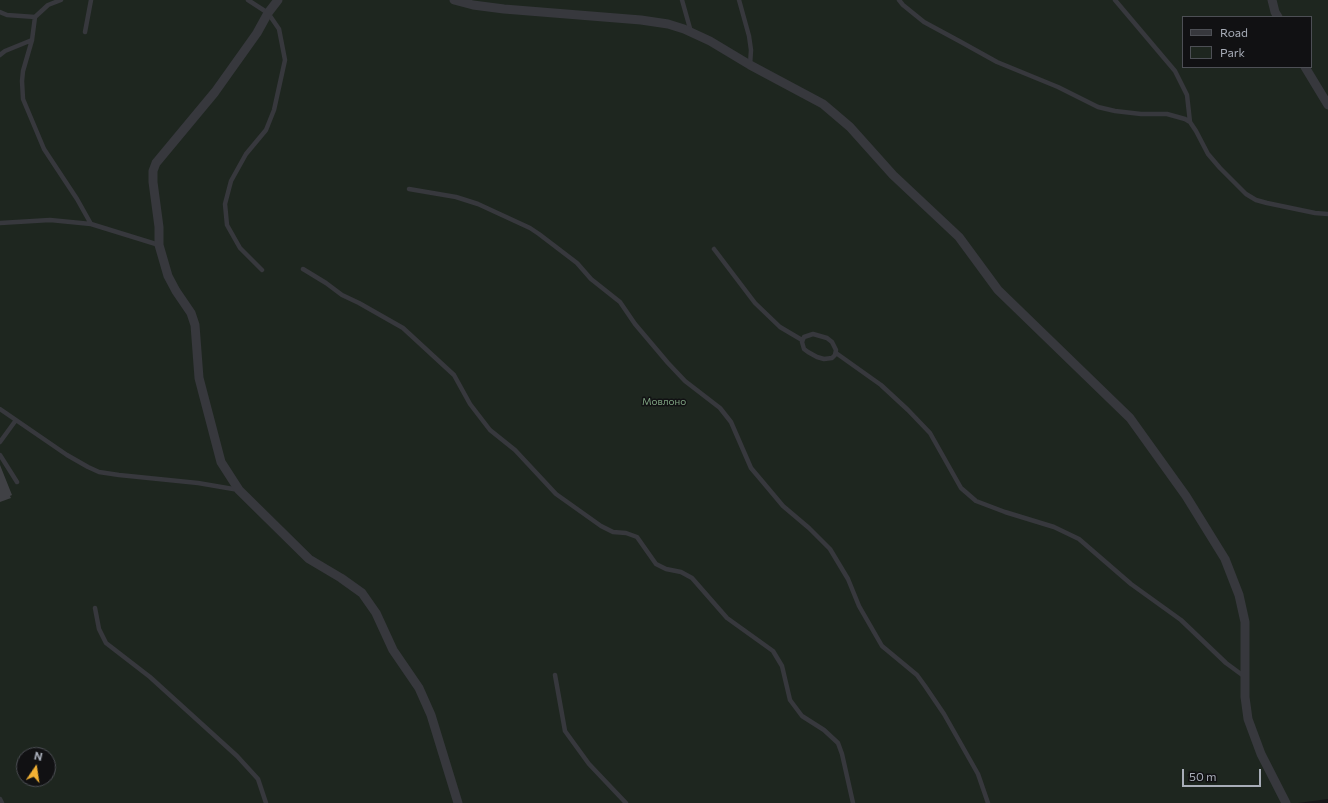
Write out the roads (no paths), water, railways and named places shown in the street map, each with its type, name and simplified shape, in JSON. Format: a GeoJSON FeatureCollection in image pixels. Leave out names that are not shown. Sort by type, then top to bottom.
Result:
{"type":"FeatureCollection","features":[{"type":"Feature","properties":{"kind":"street"},"geometry":{"type":"LineString","coordinates":[[278,0],[268,13],[257,33],[215,92],[156,163],[153,171],[153,182],[159,227],[159,245],[168,276],[191,313],[195,325],[199,378],[221,462],[239,490],[309,559],[341,578],[362,593],[376,613],[393,650],[419,688],[431,715],[458,803]]}},
{"type":"Feature","properties":{"kind":"street"},"geometry":{"type":"LineString","coordinates":[[454,0],[473,5],[504,9],[641,20],[668,24],[691,32],[710,41],[750,65],[823,104],[850,127],[893,175],[959,237],[998,290],[1130,418],[1186,496],[1225,559],[1239,594],[1245,622],[1245,697],[1248,719],[1261,754],[1286,803]]}},
{"type":"Feature","properties":{"kind":"street"},"geometry":{"type":"LineString","coordinates":[[1272,0],[1277,16]]}},
{"type":"Feature","properties":{"kind":"street"},"geometry":{"type":"LineString","coordinates":[[1306,68],[1328,105]]}},
{"type":"Feature","properties":{"kind":"lane"},"geometry":{"type":"LineString","coordinates":[[61,0],[48,5],[35,17],[32,40],[23,71],[22,99],[44,149],[77,199],[91,224]]}},
{"type":"Feature","properties":{"kind":"lane"},"geometry":{"type":"LineString","coordinates":[[85,32],[91,0]]}},
{"type":"Feature","properties":{"kind":"lane"},"geometry":{"type":"LineString","coordinates":[[248,0],[268,13],[279,29],[286,60],[274,110],[266,130],[246,154],[232,181],[225,204],[227,225],[240,248],[262,270]]}},
{"type":"Feature","properties":{"kind":"lane"},"geometry":{"type":"LineString","coordinates":[[682,0],[691,32]]}},
{"type":"Feature","properties":{"kind":"lane"},"geometry":{"type":"LineString","coordinates":[[739,0],[749,36],[751,50],[750,65]]}},
{"type":"Feature","properties":{"kind":"lane"},"geometry":{"type":"LineString","coordinates":[[899,0],[924,22],[997,62],[1058,87],[1098,107],[1134,114],[1167,114],[1178,116],[1190,122]]}},
{"type":"Feature","properties":{"kind":"lane"},"geometry":{"type":"LineString","coordinates":[[1116,0],[1175,71],[1187,95],[1190,122],[1208,154],[1220,168],[1246,194],[1256,200],[1267,204],[1328,214]]}},
{"type":"Feature","properties":{"kind":"lane"},"geometry":{"type":"LineString","coordinates":[[0,12],[7,15],[35,17]]}},
{"type":"Feature","properties":{"kind":"lane"},"geometry":{"type":"LineString","coordinates":[[0,55],[5,51],[32,40]]}},
{"type":"Feature","properties":{"kind":"lane"},"geometry":{"type":"LineString","coordinates":[[409,189],[456,197],[478,204],[530,228],[539,234],[577,263],[591,279],[620,302],[634,324],[672,368],[685,381],[720,408],[731,422],[751,468],[783,506],[809,528],[830,549],[848,579],[859,606],[882,646],[917,676],[944,714],[978,774],[988,803]]}},
{"type":"Feature","properties":{"kind":"lane"},"geometry":{"type":"LineString","coordinates":[[0,223],[50,220],[91,224],[159,245]]}},
{"type":"Feature","properties":{"kind":"lane"},"geometry":{"type":"LineString","coordinates":[[714,249],[755,303],[780,327],[802,340]]}},
{"type":"Feature","properties":{"kind":"lane"},"geometry":{"type":"LineString","coordinates":[[303,269],[342,295],[403,328],[454,375],[470,404],[490,430],[515,450],[556,494],[601,526],[613,532],[626,533],[637,537],[656,564],[666,569],[681,572],[692,578],[727,618],[774,651],[782,666],[790,700],[802,716],[824,730],[838,743],[842,754],[853,803]]}},
{"type":"Feature","properties":{"kind":"lane"},"geometry":{"type":"LineString","coordinates":[[802,340],[806,336],[813,334],[827,338],[835,346],[836,353],[881,385],[930,433],[961,488],[976,501],[1054,527],[1079,539],[1131,584],[1181,620],[1226,663],[1245,677]]}},
{"type":"Feature","properties":{"kind":"lane"},"geometry":{"type":"LineString","coordinates":[[802,340],[804,349],[817,357],[829,359],[836,353]]}},
{"type":"Feature","properties":{"kind":"lane"},"geometry":{"type":"LineString","coordinates":[[0,409],[67,455],[99,472],[198,483],[239,490]]}},
{"type":"Feature","properties":{"kind":"lane"},"geometry":{"type":"LineString","coordinates":[[0,442],[16,420]]}},
{"type":"Feature","properties":{"kind":"lane"},"geometry":{"type":"LineString","coordinates":[[0,455],[17,482]]}},
{"type":"Feature","properties":{"kind":"lane"},"geometry":{"type":"LineString","coordinates":[[96,608],[99,629],[106,643],[150,677],[237,756],[258,779],[266,803]]}},
{"type":"Feature","properties":{"kind":"lane"},"geometry":{"type":"LineString","coordinates":[[555,675],[565,731],[589,764],[626,803]]}},
{"type":"Feature","properties":{"kind":"lane"},"geometry":{"type":"LineString","coordinates":[[0,799],[2,803]]}},
{"type":"Feature","properties":{"kind":"park label","name":"Мовлоно"},"geometry":{"type":"Point","coordinates":[664,402]}}]}
